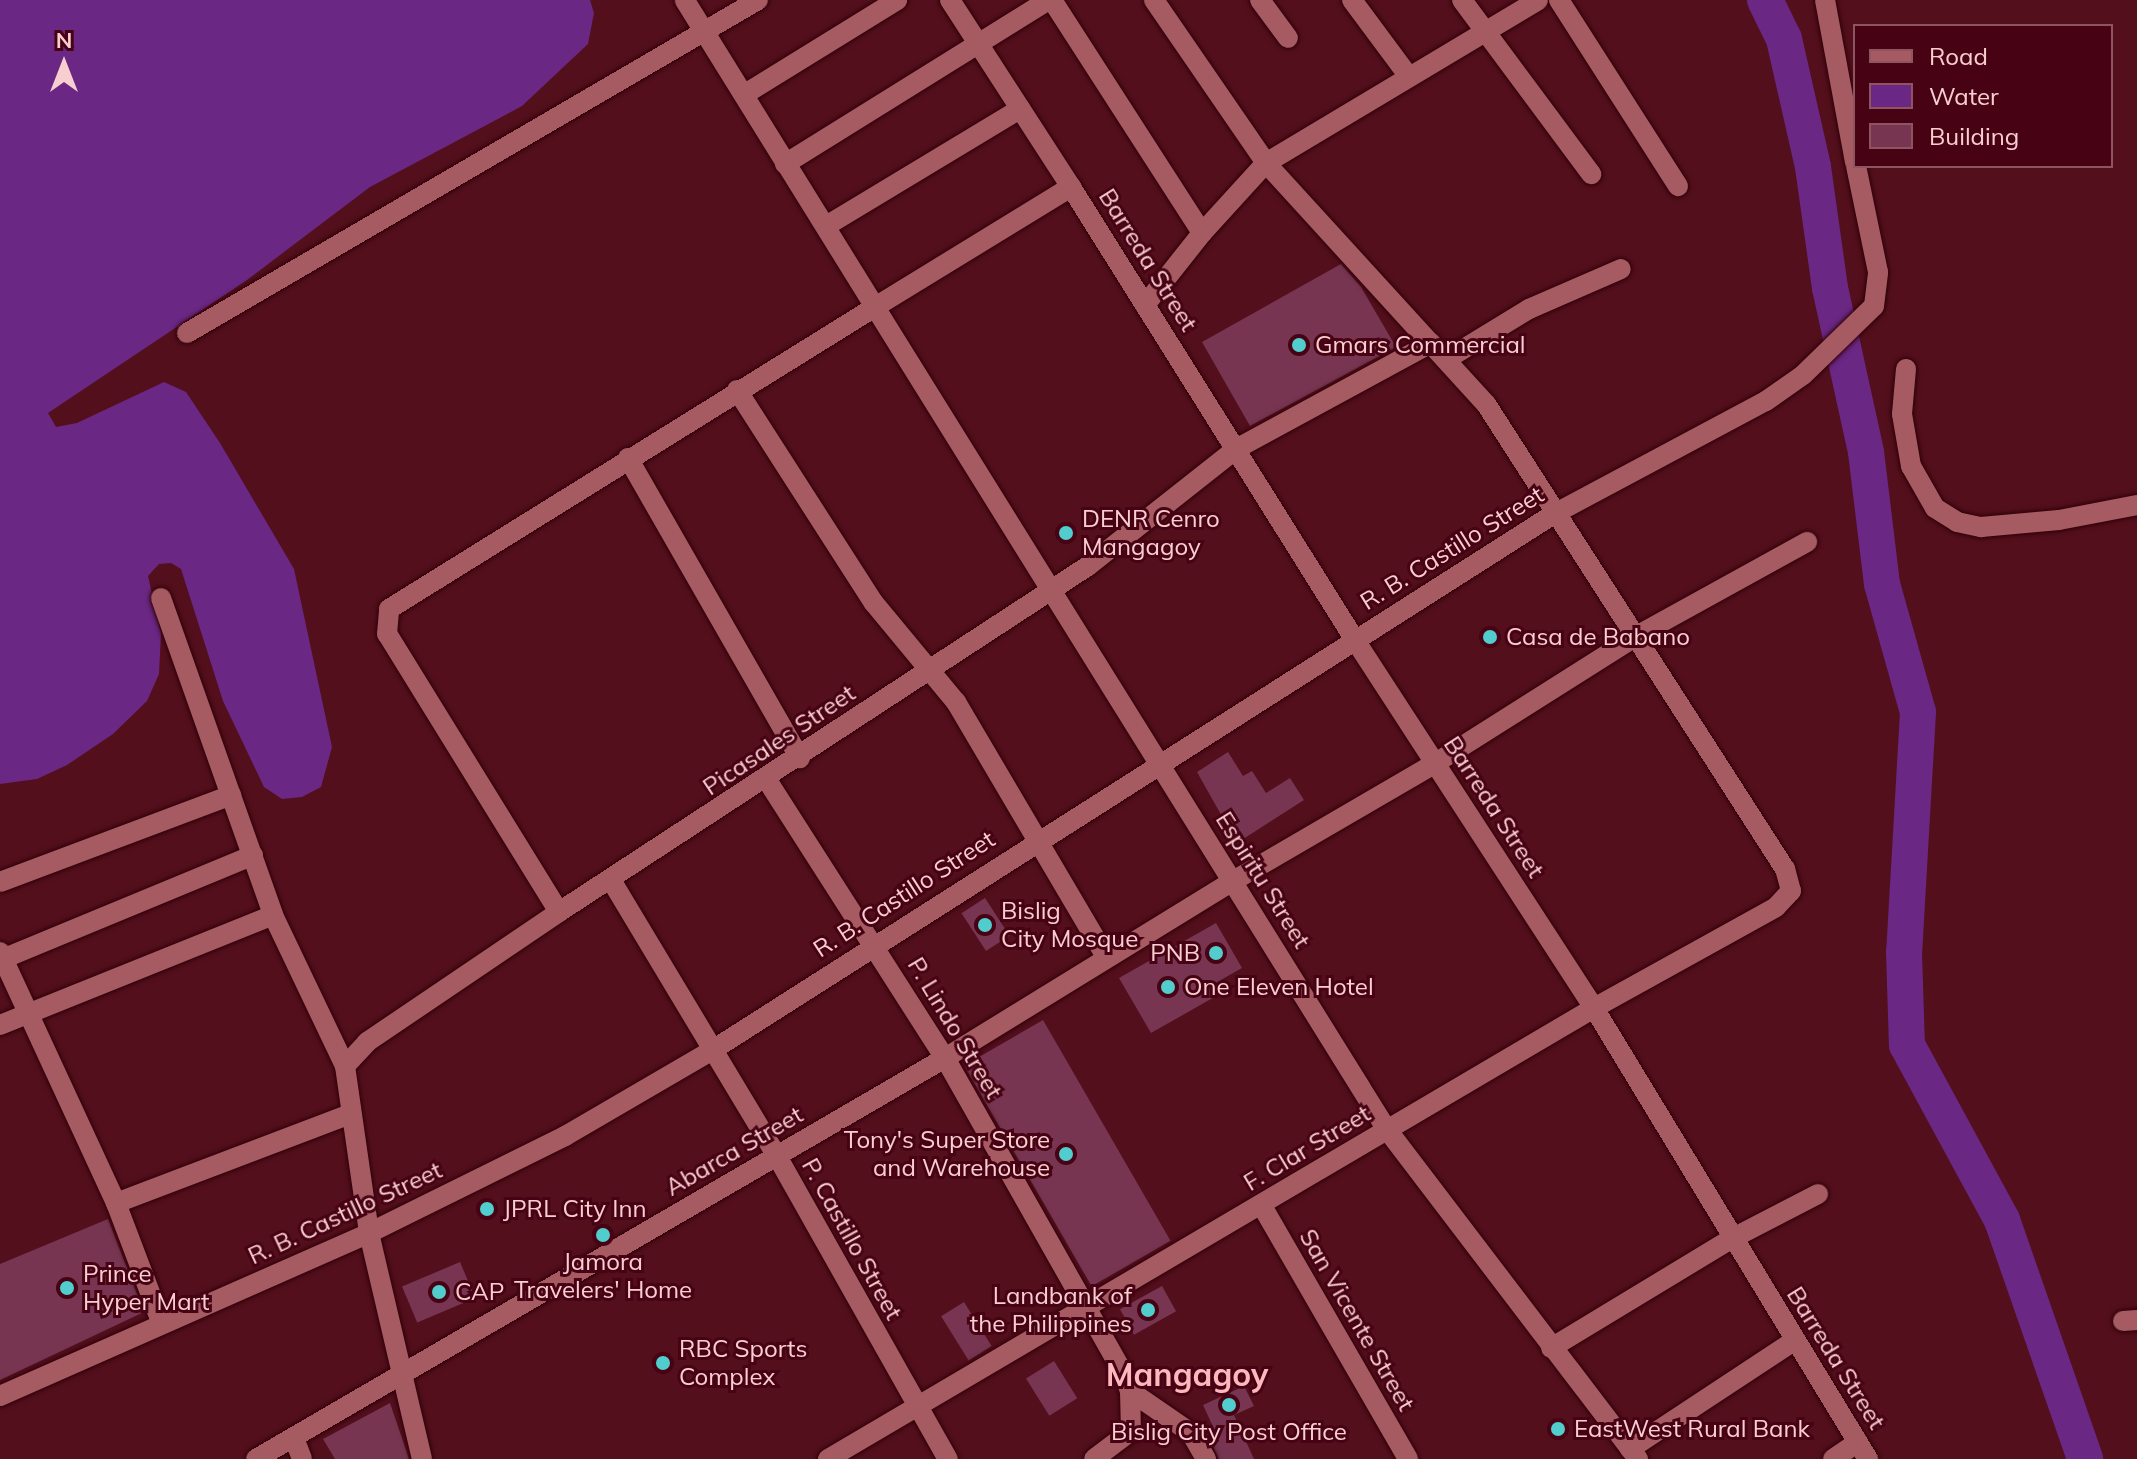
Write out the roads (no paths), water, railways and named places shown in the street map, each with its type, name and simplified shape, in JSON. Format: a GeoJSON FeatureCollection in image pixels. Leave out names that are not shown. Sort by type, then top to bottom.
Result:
{"type":"FeatureCollection","features":[{"type":"Feature","properties":{"kind":"street","name":"Espiritu Street"},"geometry":{"type":"LineString","coordinates":[[685,0],[1387,1130],[1634,1454]]}},
{"type":"Feature","properties":{"kind":"street"},"geometry":{"type":"LineString","coordinates":[[187,333],[758,0]]}},
{"type":"Feature","properties":{"kind":"street"},"geometry":{"type":"LineString","coordinates":[[745,94],[897,0]]}},
{"type":"Feature","properties":{"kind":"street","name":"Barreda Street"},"geometry":{"type":"LineString","coordinates":[[950,0],[1434,764],[1594,1008],[1731,1239],[1863,1450]]}},
{"type":"Feature","properties":{"kind":"street"},"geometry":{"type":"LineString","coordinates":[[785,164],[1050,0],[1202,233]]}},
{"type":"Feature","properties":{"kind":"street"},"geometry":{"type":"LineString","coordinates":[[1154,0],[1266,163],[1486,404],[1633,638]]}},
{"type":"Feature","properties":{"kind":"street"},"geometry":{"type":"LineString","coordinates":[[1260,0],[1288,38]]}},
{"type":"Feature","properties":{"kind":"street"},"geometry":{"type":"LineString","coordinates":[[1352,0],[1407,74]]}},
{"type":"Feature","properties":{"kind":"street"},"geometry":{"type":"LineString","coordinates":[[1462,0],[1591,174]]}},
{"type":"Feature","properties":{"kind":"street"},"geometry":{"type":"LineString","coordinates":[[1145,305],[1202,233],[1266,163],[1407,74],[1486,35],[1538,0]]}},
{"type":"Feature","properties":{"kind":"street"},"geometry":{"type":"LineString","coordinates":[[1559,0],[1678,186]]}},
{"type":"Feature","properties":{"kind":"street"},"geometry":{"type":"LineString","coordinates":[[1825,0],[1853,148]]}},
{"type":"Feature","properties":{"kind":"street"},"geometry":{"type":"LineString","coordinates":[[826,226],[1020,109]]}},
{"type":"Feature","properties":{"kind":"street","name":"R. B. Castillo Street"},"geometry":{"type":"LineString","coordinates":[[0,1396],[369,1233],[565,1136],[711,1051],[1040,837],[1554,514],[1766,401],[1803,375],[1874,306],[1879,286],[1857,168]]}},
{"type":"Feature","properties":{"kind":"street"},"geometry":{"type":"LineString","coordinates":[[559,912],[387,634],[386,622],[396,601],[1071,187]]}},
{"type":"Feature","properties":{"kind":"street"},"geometry":{"type":"LineString","coordinates":[[1447,359],[1529,309],[1621,269]]}},
{"type":"Feature","properties":{"kind":"street","name":"Picasales Street"},"geometry":{"type":"LineString","coordinates":[[345,1066],[367,1042],[559,912],[767,780],[1050,592],[1236,449],[1431,343]]}},
{"type":"Feature","properties":{"kind":"street"},"geometry":{"type":"LineString","coordinates":[[1906,369],[1902,414],[1911,466],[1935,508],[1957,522],[1981,527],[2059,520],[2137,505]]}},
{"type":"Feature","properties":{"kind":"street"},"geometry":{"type":"LineString","coordinates":[[737,390],[874,603],[956,702],[1040,837],[1106,957]]}},
{"type":"Feature","properties":{"kind":"street"},"geometry":{"type":"LineString","coordinates":[[628,458],[800,758]]}},
{"type":"Feature","properties":{"kind":"street","name":"Abarca Street"},"geometry":{"type":"LineString","coordinates":[[256,1459],[945,1058],[1106,957],[1434,764],[1633,638],[1807,542]]}},
{"type":"Feature","properties":{"kind":"street"},"geometry":{"type":"LineString","coordinates":[[161,598],[273,915],[345,1066],[348,1115],[369,1233],[422,1459]]}},
{"type":"Feature","properties":{"kind":"street","name":"F. Clar Street"},"geometry":{"type":"LineString","coordinates":[[828,1459],[1594,1008],[1776,907],[1791,891],[1785,869],[1633,638]]}},
{"type":"Feature","properties":{"kind":"street","name":"P. Lindo Street"},"geometry":{"type":"LineString","coordinates":[[767,780],[945,1058],[1130,1391]]}},
{"type":"Feature","properties":{"kind":"street"},"geometry":{"type":"LineString","coordinates":[[0,882],[231,795]]}},
{"type":"Feature","properties":{"kind":"street"},"geometry":{"type":"LineString","coordinates":[[162,1324],[116,1203],[1,957],[253,855]]}},
{"type":"Feature","properties":{"kind":"street","name":"P. Castillo Street"},"geometry":{"type":"LineString","coordinates":[[611,880],[711,1051],[777,1156],[948,1459]]}},
{"type":"Feature","properties":{"kind":"street"},"geometry":{"type":"LineString","coordinates":[[0,1025],[273,915]]}},
{"type":"Feature","properties":{"kind":"street"},"geometry":{"type":"LineString","coordinates":[[116,1203],[348,1115]]}},
{"type":"Feature","properties":{"kind":"street"},"geometry":{"type":"LineString","coordinates":[[1551,1348],[1731,1239],[1818,1194]]}},
{"type":"Feature","properties":{"kind":"street","name":"San Vicente Street"},"geometry":{"type":"LineString","coordinates":[[1262,1206],[1408,1459]]}},
{"type":"Feature","properties":{"kind":"street"},"geometry":{"type":"LineString","coordinates":[[1634,1454],[1794,1341]]}},
{"type":"Feature","properties":{"kind":"street"},"geometry":{"type":"LineString","coordinates":[[1094,1459],[1131,1431],[1130,1391]]}},
{"type":"Feature","properties":{"kind":"street"},"geometry":{"type":"LineString","coordinates":[[1130,1391],[1191,1433],[1206,1459]]}},
{"type":"Feature","properties":{"kind":"street"},"geometry":{"type":"LineString","coordinates":[[294,1438],[302,1459]]}},
{"type":"Feature","properties":{"kind":"street"},"geometry":{"type":"LineString","coordinates":[[1833,1459],[1863,1450]]}},
{"type":"Feature","properties":{"kind":"water"},"geometry":{"type":"Polygon","coordinates":[[[0,0],[590,0],[594,13],[588,44],[522,106],[370,187],[247,280],[48,413],[56,427],[77,423],[164,382],[186,392],[220,443],[294,569],[332,747],[321,787],[302,797],[282,799],[264,787],[223,701],[181,569],[171,563],[159,564],[148,576],[161,634],[159,674],[147,701],[113,734],[67,765],[37,779],[0,784],[0,0]]]}},
{"type":"Feature","properties":{"kind":"waterway"},"geometry":{"type":"LineString","coordinates":[[1765,0],[1784,39],[1813,167],[1830,288],[1866,452],[1882,584],[1918,712],[1904,952],[1907,1045],[2002,1220],[2085,1459]]}},
{"type":"Feature","properties":{"kind":"place","name":"Gmars Commercial"},"geometry":{"type":"Point","coordinates":[1299,345]}},
{"type":"Feature","properties":{"kind":"place","name":"DENR Cenro Mangagoy"},"geometry":{"type":"Point","coordinates":[1066,533]}},
{"type":"Feature","properties":{"kind":"place","name":"Casa de Babano"},"geometry":{"type":"Point","coordinates":[1490,637]}},
{"type":"Feature","properties":{"kind":"place","name":"Bislig City Mosque"},"geometry":{"type":"Point","coordinates":[985,925]}},
{"type":"Feature","properties":{"kind":"place","name":"PNB"},"geometry":{"type":"Point","coordinates":[1216,953]}},
{"type":"Feature","properties":{"kind":"place","name":"One Eleven Hotel"},"geometry":{"type":"Point","coordinates":[1168,987]}},
{"type":"Feature","properties":{"kind":"place","name":"Tony's Super Store and Warehouse"},"geometry":{"type":"Point","coordinates":[1066,1154]}},
{"type":"Feature","properties":{"kind":"place","name":"JPRL City Inn"},"geometry":{"type":"Point","coordinates":[487,1209]}},
{"type":"Feature","properties":{"kind":"place","name":"Jamora Travelers' Home"},"geometry":{"type":"Point","coordinates":[603,1235]}},
{"type":"Feature","properties":{"kind":"place","name":"Prince Hyper Mart"},"geometry":{"type":"Point","coordinates":[67,1288]}},
{"type":"Feature","properties":{"kind":"place","name":"CAP"},"geometry":{"type":"Point","coordinates":[439,1292]}},
{"type":"Feature","properties":{"kind":"place","name":"Landbank of the Philippines"},"geometry":{"type":"Point","coordinates":[1148,1310]}},
{"type":"Feature","properties":{"kind":"place","name":"RBC Sports Complex"},"geometry":{"type":"Point","coordinates":[663,1363]}},
{"type":"Feature","properties":{"kind":"place","name":"Bislig City Post Office"},"geometry":{"type":"Point","coordinates":[1229,1405]}},
{"type":"Feature","properties":{"kind":"place","name":"EastWest Rural Bank"},"geometry":{"type":"Point","coordinates":[1558,1429]}},
{"type":"Feature","properties":{"kind":"district","name":"Mangagoy"},"geometry":{"type":"Point","coordinates":[1187,1374]}}]}
